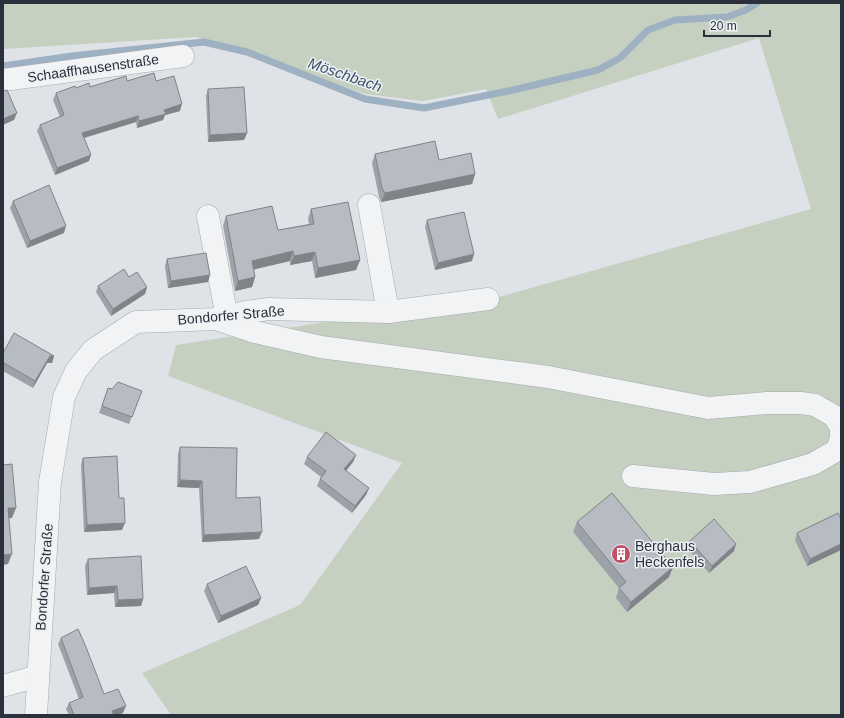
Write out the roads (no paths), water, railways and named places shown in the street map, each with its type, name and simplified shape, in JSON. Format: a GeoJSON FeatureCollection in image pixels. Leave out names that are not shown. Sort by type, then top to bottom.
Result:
{"type":"FeatureCollection","features":[{"type":"Feature","properties":{"kind":"street","name":"Schaaffhausenstraße"},"geometry":{"type":"LineString","coordinates":[[3,80],[183,56]]}},
{"type":"Feature","properties":{"kind":"street"},"geometry":{"type":"LineString","coordinates":[[369,205],[388,312]]}},
{"type":"Feature","properties":{"kind":"street"},"geometry":{"type":"LineString","coordinates":[[208,216],[222,319],[254,332],[321,347],[548,377],[708,408],[766,403],[801,403],[815,405],[834,416],[841,427],[841,434]]}},
{"type":"Feature","properties":{"kind":"street","name":"Bondorfer Straße"},"geometry":{"type":"LineString","coordinates":[[36,715],[50,482],[64,397],[76,371],[93,350],[136,322],[222,319],[245,312],[269,309],[388,312],[488,300]]}},
{"type":"Feature","properties":{"kind":"street"},"geometry":{"type":"LineString","coordinates":[[633,476],[714,484],[750,482],[813,464],[837,450],[841,439]]}},
{"type":"Feature","properties":{"kind":"street"},"geometry":{"type":"LineString","coordinates":[[3,686],[38,676]]}},
{"type":"Feature","properties":{"kind":"waterway","name":"Möschbach"},"geometry":{"type":"LineString","coordinates":[[3,66],[72,56],[204,42],[247,52],[365,99],[424,108],[513,90],[598,70],[620,58],[648,30],[675,20],[727,17],[746,10],[757,3]]}},
{"type":"Feature","properties":{"kind":"place","name":"Berghaus Heckenfels"},"geometry":{"type":"Point","coordinates":[621,554]}}]}
